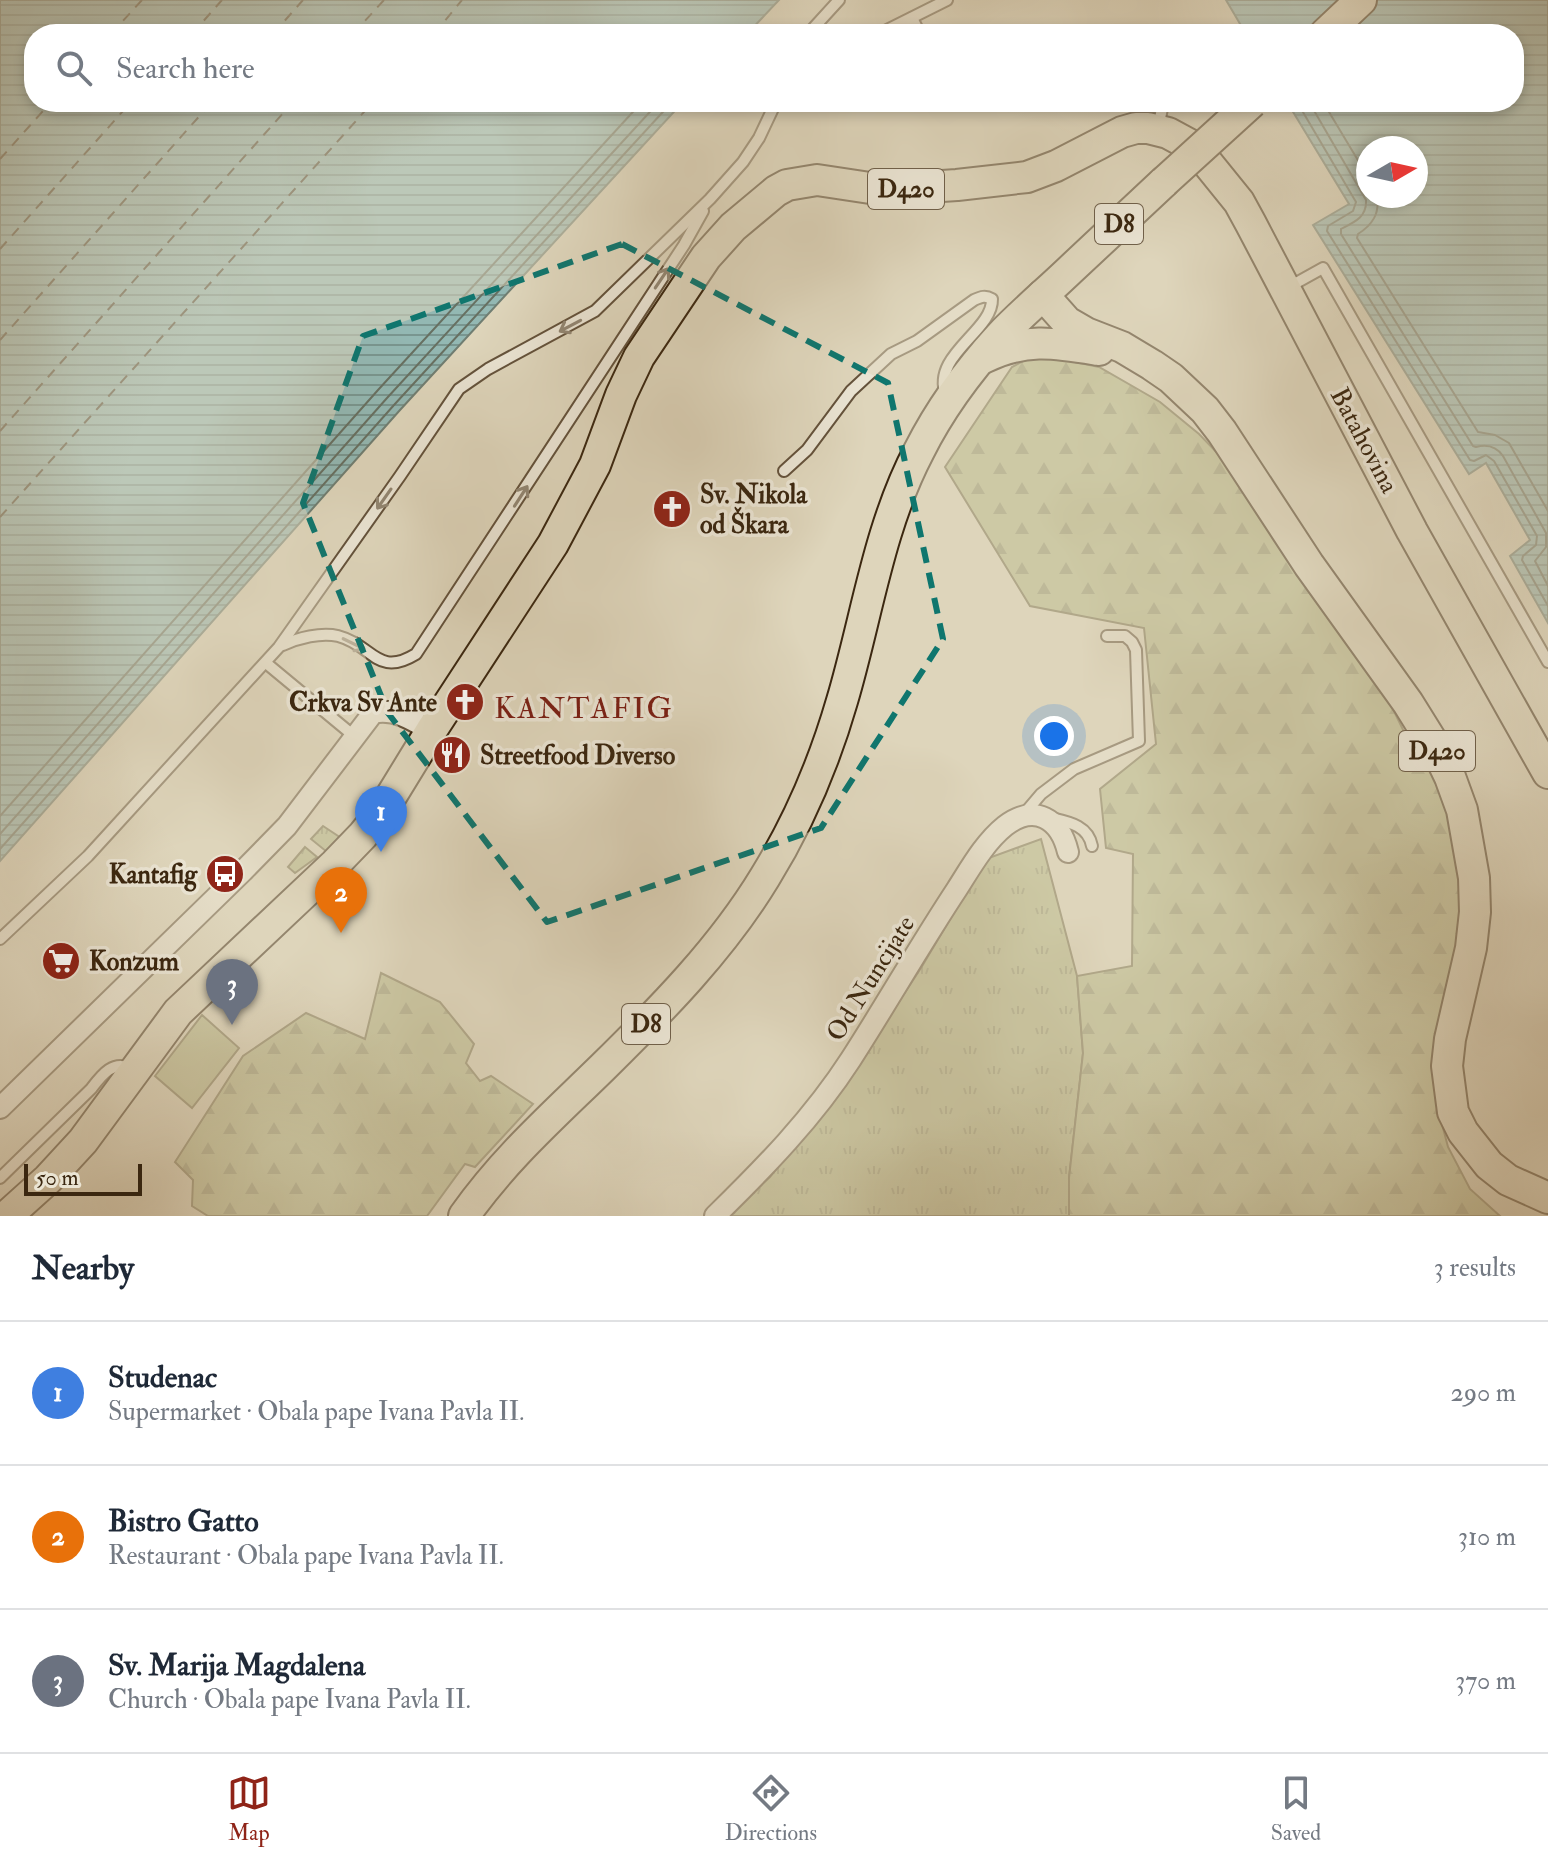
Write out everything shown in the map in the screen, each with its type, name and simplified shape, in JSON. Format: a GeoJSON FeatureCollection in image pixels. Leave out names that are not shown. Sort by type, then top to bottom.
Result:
{"type":"FeatureCollection","features":[{"type":"Feature","properties":{"kind":"main road"},"geometry":{"type":"LineString","coordinates":[[1336,24],[1361,0]]}},
{"type":"Feature","properties":{"kind":"main road","name":"D8"},"geometry":{"type":"LineString","coordinates":[[464,1216],[514,1153],[650,1020],[699,966],[731,926],[788,839],[812,788],[843,700],[878,559],[900,495],[918,453],[949,400],[1001,335],[1241,112]]}},
{"type":"Feature","properties":{"kind":"main road","name":"Batahovina"},"geometry":{"type":"LineString","coordinates":[[1159,116],[1192,146],[1239,202],[1412,531],[1548,773]]}},
{"type":"Feature","properties":{"kind":"main road","name":"D420"},"geometry":{"type":"LineString","coordinates":[[7,1216],[48,1179],[83,1141],[178,1012],[315,883],[363,835],[382,811],[553,544],[595,465],[639,357],[706,257],[733,227],[776,191],[802,181],[896,189],[1027,177],[1159,116]]}},
{"type":"Feature","properties":{"kind":"main road","name":"D420"},"geometry":{"type":"LineString","coordinates":[[1134,355],[1066,343],[1050,336],[1038,323],[1035,313],[1039,299],[1075,327],[1122,347],[1171,378],[1205,410],[1436,748],[1462,810],[1474,878],[1475,912],[1471,948],[1450,1039],[1447,1066],[1453,1112],[1463,1132],[1489,1165],[1508,1180],[1548,1198]]}},
{"type":"Feature","properties":{"kind":"main road"},"geometry":{"type":"LineString","coordinates":[[981,359],[1010,347],[1066,343]]}},
{"type":"Feature","properties":{"kind":"street"},"geometry":{"type":"LineString","coordinates":[[0,1108],[287,826],[373,713],[383,711],[411,719],[431,731]]}},
{"type":"Feature","properties":{"kind":"street"},"geometry":{"type":"LineString","coordinates":[[1022,817],[1038,815],[1047,818],[1057,827],[1068,852]]}},
{"type":"Feature","properties":{"kind":"street","name":"Od Nuncijate"},"geometry":{"type":"LineString","coordinates":[[715,1216],[816,1108],[848,1063],[982,851],[1006,826],[1022,817]]}},
{"type":"Feature","properties":{"kind":"lane"},"geometry":{"type":"LineString","coordinates":[[817,24],[839,0]]}},
{"type":"Feature","properties":{"kind":"lane"},"geometry":{"type":"LineString","coordinates":[[900,24],[947,0]]}},
{"type":"Feature","properties":{"kind":"lane"},"geometry":{"type":"LineString","coordinates":[[912,18],[915,24]]}},
{"type":"Feature","properties":{"kind":"lane"},"geometry":{"type":"LineString","coordinates":[[0,939],[88,856],[266,663],[459,389],[488,369],[595,311],[710,199],[743,162],[771,112]]}},
{"type":"Feature","properties":{"kind":"lane"},"geometry":{"type":"LineString","coordinates":[[279,647],[309,637],[337,636],[385,663],[405,661],[416,654],[684,245],[710,199]]}},
{"type":"Feature","properties":{"kind":"lane"},"geometry":{"type":"LineString","coordinates":[[1285,289],[1323,268],[1548,662]]}},
{"type":"Feature","properties":{"kind":"lane"},"geometry":{"type":"LineString","coordinates":[[784,471],[807,450],[851,391],[891,354],[917,341],[974,300],[988,297],[992,299],[989,314],[962,343],[946,372],[944,392],[949,400]]}},
{"type":"Feature","properties":{"kind":"lane"},"geometry":{"type":"LineString","coordinates":[[1022,817],[1041,794],[1074,769],[1139,741],[1136,650],[1125,636],[1107,636]]}},
{"type":"Feature","properties":{"kind":"lane"},"geometry":{"type":"LineString","coordinates":[[266,663],[354,736]]}},
{"type":"Feature","properties":{"kind":"lane"},"geometry":{"type":"LineString","coordinates":[[1047,818],[1070,822],[1082,829],[1092,846]]}},
{"type":"Feature","properties":{"kind":"lane"},"geometry":{"type":"LineString","coordinates":[[0,1178],[91,1089],[104,1072],[124,1065],[134,1071]]}},
{"type":"Feature","properties":{"kind":"highlighted area"},"geometry":{"type":"Polygon","coordinates":[[[622,244],[888,383],[943,639],[821,828],[547,922],[388,713],[303,503],[363,336],[622,244]]]}},
{"type":"Feature","properties":{"kind":"green space"},"geometry":{"type":"Polygon","coordinates":[[[1031,357],[1050,357],[1099,367],[1160,402],[1199,434],[1226,462],[1386,695],[1409,742],[1441,783],[1468,871],[1438,1109],[1448,1147],[1470,1189],[1500,1216],[1069,1216],[1069,1178],[1083,1053],[1077,976],[1132,966],[1133,854],[1106,848],[1100,789],[1156,744],[1144,628],[1030,606],[945,467],[1012,367],[1031,357]]]}},
{"type":"Feature","properties":{"kind":"green space"},"geometry":{"type":"Polygon","coordinates":[[[323,826],[341,838],[327,852],[311,839],[323,826]]]}},
{"type":"Feature","properties":{"kind":"green space"},"geometry":{"type":"Polygon","coordinates":[[[1041,839],[1077,976],[1083,1053],[1069,1178],[1069,1216],[727,1216],[770,1177],[823,1110],[921,968],[986,859],[1041,839]]]}},
{"type":"Feature","properties":{"kind":"green space"},"geometry":{"type":"Polygon","coordinates":[[[305,847],[317,857],[295,873],[288,867],[305,847]]]}},
{"type":"Feature","properties":{"kind":"green space"},"geometry":{"type":"Polygon","coordinates":[[[381,973],[440,1002],[474,1044],[466,1063],[480,1081],[491,1076],[533,1104],[475,1167],[465,1164],[427,1216],[208,1216],[192,1206],[193,1180],[175,1162],[243,1056],[306,1013],[365,1039],[381,973]]]}},
{"type":"Feature","properties":{"kind":"green space"},"geometry":{"type":"Polygon","coordinates":[[[202,1015],[239,1048],[192,1108],[155,1076],[202,1015]]]}},
{"type":"Feature","properties":{"kind":"water"},"geometry":{"type":"Polygon","coordinates":[[[0,0],[779,0],[756,24],[24,24],[24,112],[674,112],[400,410],[0,861],[0,0]]]}},
{"type":"Feature","properties":{"kind":"water"},"geometry":{"type":"Polygon","coordinates":[[[1226,0],[1548,0],[1548,623],[1510,556],[1530,540],[1486,463],[1469,474],[1313,225],[1349,204],[1293,112],[1524,112],[1524,24],[1240,24],[1226,0]]]}},
{"type":"Feature","properties":{"kind":"ferry route"},"geometry":{"type":"LineString","coordinates":[[120,24],[142,0]]}},
{"type":"Feature","properties":{"kind":"ferry route"},"geometry":{"type":"LineString","coordinates":[[201,24],[222,0]]}},
{"type":"Feature","properties":{"kind":"ferry route"},"geometry":{"type":"LineString","coordinates":[[282,24],[303,0]]}},
{"type":"Feature","properties":{"kind":"ferry route"},"geometry":{"type":"LineString","coordinates":[[362,24],[384,0]]}},
{"type":"Feature","properties":{"kind":"ferry route"},"geometry":{"type":"LineString","coordinates":[[442,24],[462,0]]}},
{"type":"Feature","properties":{"kind":"ferry route"},"geometry":{"type":"LineString","coordinates":[[0,159],[42,112]]}},
{"type":"Feature","properties":{"kind":"ferry route"},"geometry":{"type":"LineString","coordinates":[[0,249],[122,112]]}},
{"type":"Feature","properties":{"kind":"ferry route"},"geometry":{"type":"LineString","coordinates":[[0,340],[203,112]]}},
{"type":"Feature","properties":{"kind":"ferry route"},"geometry":{"type":"LineString","coordinates":[[0,431],[284,112]]}},
{"type":"Feature","properties":{"kind":"ferry route"},"geometry":{"type":"LineString","coordinates":[[0,517],[364,112]]}},
{"type":"Feature","properties":{"kind":"place","name":"Sv. Nikola od Škara"},"geometry":{"type":"Point","coordinates":[672,509]}},
{"type":"Feature","properties":{"kind":"place","name":"Crkva Sv Ante"},"geometry":{"type":"Point","coordinates":[465,702]}},
{"type":"Feature","properties":{"kind":"place","name":"Streetfood Diverso"},"geometry":{"type":"Point","coordinates":[452,755]}},
{"type":"Feature","properties":{"kind":"place","name":"Studenac"},"geometry":{"type":"Point","coordinates":[381,852]}},
{"type":"Feature","properties":{"kind":"place","name":"Kantafig"},"geometry":{"type":"Point","coordinates":[225,874]}},
{"type":"Feature","properties":{"kind":"place","name":"Bistro Gatto"},"geometry":{"type":"Point","coordinates":[341,933]}},
{"type":"Feature","properties":{"kind":"place","name":"Konzum"},"geometry":{"type":"Point","coordinates":[61,961]}},
{"type":"Feature","properties":{"kind":"place","name":"Sv. Marija Magdalena"},"geometry":{"type":"Point","coordinates":[232,1025]}},
{"type":"Feature","properties":{"kind":"district","name":"KANTAFIG"},"geometry":{"type":"Point","coordinates":[584,708]}}]}
